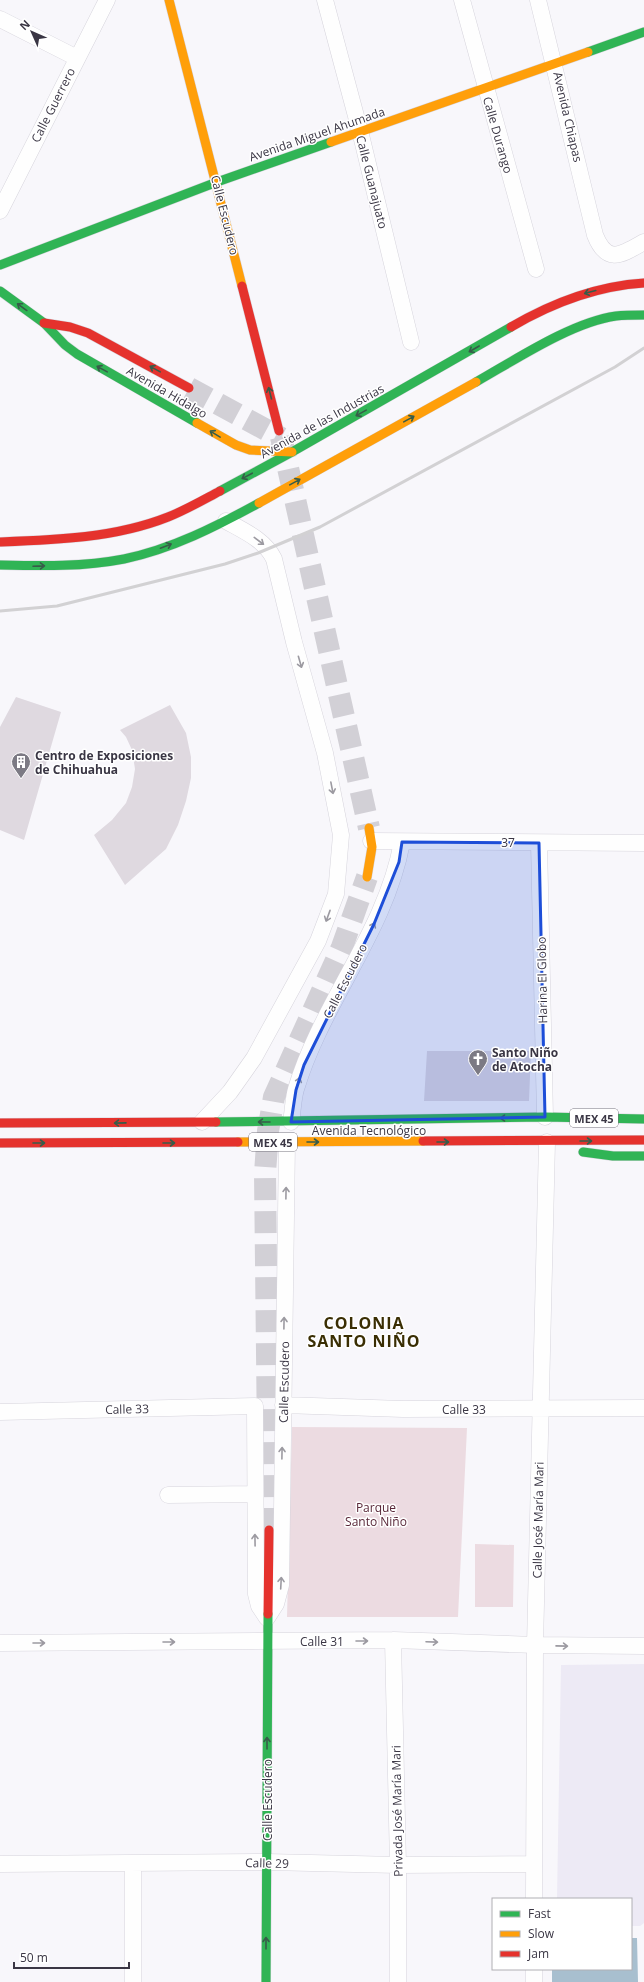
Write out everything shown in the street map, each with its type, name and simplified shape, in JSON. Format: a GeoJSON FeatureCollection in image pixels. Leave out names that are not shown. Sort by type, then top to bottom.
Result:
{"type":"FeatureCollection","features":[{"type":"Feature","properties":{"kind":"main road","name":"Calle Escudero"},"geometry":{"type":"LineString","coordinates":[[169,0],[217,182],[279,431]]}},
{"type":"Feature","properties":{"kind":"main road","name":"Avenida Miguel Ahumada"},"geometry":{"type":"LineString","coordinates":[[0,265],[217,182],[644,32]]}},
{"type":"Feature","properties":{"kind":"main road","name":"Avenida de las Industrias"},"geometry":{"type":"LineString","coordinates":[[0,542],[65,540],[130,529],[161,519],[210,496],[292,452],[539,311],[566,299],[590,292],[628,283],[644,283]]}},
{"type":"Feature","properties":{"kind":"main road","name":"Avenida Hidalgo"},"geometry":{"type":"LineString","coordinates":[[0,291],[44,323],[65,345],[77,354],[221,437],[250,450],[292,452]]}},
{"type":"Feature","properties":{"kind":"main road"},"geometry":{"type":"LineString","coordinates":[[0,565],[32,567],[88,564],[143,554],[226,521],[541,345],[580,327],[616,316],[644,316]]}},
{"type":"Feature","properties":{"kind":"main road","name":"Avenida Hidalgo"},"geometry":{"type":"LineString","coordinates":[[44,323],[70,327],[88,333],[189,388]]}},
{"type":"Feature","properties":{"kind":"main road"},"geometry":{"type":"LineString","coordinates":[[367,877],[370,834]]}},
{"type":"Feature","properties":{"kind":"main road"},"geometry":{"type":"LineString","coordinates":[[561,1118],[580,1108]]}},
{"type":"Feature","properties":{"kind":"main road","name":"Avenida Tecnológico"},"geometry":{"type":"LineString","coordinates":[[0,1123],[291,1122],[545,1117]]}},
{"type":"Feature","properties":{"kind":"main road","name":"MEX 45"},"geometry":{"type":"LineString","coordinates":[[545,1117],[644,1119]]}},
{"type":"Feature","properties":{"kind":"main road","name":"MEX 45"},"geometry":{"type":"LineString","coordinates":[[552,1141],[644,1140]]}},
{"type":"Feature","properties":{"kind":"main road"},"geometry":{"type":"LineString","coordinates":[[552,1141],[585,1153],[613,1156],[644,1156]]}},
{"type":"Feature","properties":{"kind":"main road","name":"Avenida Tecnológico"},"geometry":{"type":"LineString","coordinates":[[0,1143],[552,1141]]}},
{"type":"Feature","properties":{"kind":"main road","name":"Calle Escudero"},"geometry":{"type":"LineString","coordinates":[[266,1982],[266,1641],[268,1530]]}},
{"type":"Feature","properties":{"kind":"street","name":"Calle Guerrero"},"geometry":{"type":"LineString","coordinates":[[0,211],[107,0]]}},
{"type":"Feature","properties":{"kind":"street","name":"Calle Guanajuato"},"geometry":{"type":"LineString","coordinates":[[325,0],[360,131],[412,342]]}},
{"type":"Feature","properties":{"kind":"street","name":"Calle Durango"},"geometry":{"type":"LineString","coordinates":[[462,0],[485,89],[536,269]]}},
{"type":"Feature","properties":{"kind":"street","name":"Avenida Chiapas"},"geometry":{"type":"LineString","coordinates":[[538,0],[555,63],[600,248],[608,254],[615,256],[620,255],[644,242]]}},
{"type":"Feature","properties":{"kind":"street"},"geometry":{"type":"LineString","coordinates":[[0,19],[77,58]]}},
{"type":"Feature","properties":{"kind":"street"},"geometry":{"type":"LineString","coordinates":[[202,1122],[230,1092],[254,1058],[318,941],[336,894],[341,835],[325,753],[294,642],[274,559],[269,549],[259,541],[226,521]]}},
{"type":"Feature","properties":{"kind":"street","name":"37"},"geometry":{"type":"LineString","coordinates":[[370,834],[402,842],[644,843]]}},
{"type":"Feature","properties":{"kind":"street","name":"Calle Escudero"},"geometry":{"type":"LineString","coordinates":[[291,1122],[296,1090],[304,1065],[374,924],[399,862],[402,842]]}},
{"type":"Feature","properties":{"kind":"street","name":"Harina El Globo"},"geometry":{"type":"LineString","coordinates":[[539,842],[545,1117]]}},
{"type":"Feature","properties":{"kind":"street","name":"Calle José María Mari"},"geometry":{"type":"LineString","coordinates":[[534,1898],[535,1645],[541,1410],[552,1141]]}},
{"type":"Feature","properties":{"kind":"street","name":"Calle Escudero"},"geometry":{"type":"LineString","coordinates":[[267,1618],[276,1604],[281,1585],[287,1142]]}},
{"type":"Feature","properties":{"kind":"street","name":"Calle 33"},"geometry":{"type":"LineString","coordinates":[[283,1405],[541,1410],[644,1408]]}},
{"type":"Feature","properties":{"kind":"street","name":"Calle 33"},"geometry":{"type":"LineString","coordinates":[[0,1412],[255,1406],[254,1494]]}},
{"type":"Feature","properties":{"kind":"street"},"geometry":{"type":"LineString","coordinates":[[168,1495],[254,1494],[256,1594],[259,1606],[267,1618]]}},
{"type":"Feature","properties":{"kind":"street","name":"Calle 31"},"geometry":{"type":"LineString","coordinates":[[0,1643],[393,1640],[535,1645],[644,1646]]}},
{"type":"Feature","properties":{"kind":"street","name":"Privada José María Mari"},"geometry":{"type":"LineString","coordinates":[[393,1640],[398,1865],[398,1982]]}},
{"type":"Feature","properties":{"kind":"street","name":"Calle 29"},"geometry":{"type":"LineString","coordinates":[[0,1864],[267,1862],[398,1865],[533,1864]]}},
{"type":"Feature","properties":{"kind":"street"},"geometry":{"type":"LineString","coordinates":[[133,1863],[133,1982]]}},
{"type":"Feature","properties":{"kind":"street"},"geometry":{"type":"LineString","coordinates":[[534,1970],[534,1982]]}},
{"type":"Feature","properties":{"kind":"highlighted area"},"geometry":{"type":"Polygon","coordinates":[[[402,842],[539,843],[545,1117],[291,1122],[296,1090],[304,1065],[374,924],[399,862],[402,842]]]}},
{"type":"Feature","properties":{"kind":"shaded area"},"geometry":{"type":"Polygon","coordinates":[[[644,1664],[644,1923],[640,1926],[632,1926],[632,1898],[557,1898],[561,1665],[644,1664]]]}},
{"type":"Feature","properties":{"kind":"green space","name":"Parque Santo Niño"},"geometry":{"type":"Polygon","coordinates":[[[292,1427],[467,1428],[458,1617],[287,1617],[292,1427]]]}},
{"type":"Feature","properties":{"kind":"green space"},"geometry":{"type":"Polygon","coordinates":[[[475,1544],[514,1545],[513,1607],[475,1607],[475,1544]]]}},
{"type":"Feature","properties":{"kind":"water"},"geometry":{"type":"Polygon","coordinates":[[[632,1938],[637,1938],[638,1982],[552,1982],[552,1970],[632,1970],[632,1938]]]}},
{"type":"Feature","properties":{"kind":"building","name":"Centro de Exposiciones de Chihuahua"},"geometry":{"type":"Polygon","coordinates":[[[16,697],[61,712],[24,840],[0,830],[0,727],[16,697]]]}},
{"type":"Feature","properties":{"kind":"building"},"geometry":{"type":"Polygon","coordinates":[[[170,705],[186,733],[191,757],[191,778],[186,801],[178,825],[166,849],[125,885],[94,835],[112,820],[126,803],[132,787],[135,769],[132,750],[126,737],[120,730],[170,705]]]}},
{"type":"Feature","properties":{"kind":"building","name":"Santo Niño de Atocha"},"geometry":{"type":"Polygon","coordinates":[[[427,1051],[531,1051],[529,1101],[424,1101],[427,1051]]]}},
{"type":"Feature","properties":{"kind":"tunnel"},"geometry":{"type":"LineString","coordinates":[[189,388],[281,438]]}},
{"type":"Feature","properties":{"kind":"tunnel"},"geometry":{"type":"LineString","coordinates":[[281,437],[369,828]]}},
{"type":"Feature","properties":{"kind":"tunnel"},"geometry":{"type":"LineString","coordinates":[[269,1530],[265,1173],[268,1131],[274,1097],[342,947],[367,877]]}},
{"type":"Feature","properties":{"kind":"railway"},"geometry":{"type":"LineString","coordinates":[[0,611],[57,606],[225,564],[258,553],[320,527],[615,367],[644,348]]}},
{"type":"Feature","properties":{"kind":"traffic: fast"},"geometry":{"type":"LineString","coordinates":[[588,52],[644,32]]}},
{"type":"Feature","properties":{"kind":"traffic: fast"},"geometry":{"type":"LineString","coordinates":[[0,265],[217,182],[331,142]]}},
{"type":"Feature","properties":{"kind":"traffic: fast"},"geometry":{"type":"LineString","coordinates":[[0,291],[44,323],[65,345],[77,354],[197,423]]}},
{"type":"Feature","properties":{"kind":"traffic: fast"},"geometry":{"type":"LineString","coordinates":[[476,382],[544,343],[581,326],[616,316],[644,315]]}},
{"type":"Feature","properties":{"kind":"traffic: fast"},"geometry":{"type":"LineString","coordinates":[[220,491],[292,452],[511,327]]}},
{"type":"Feature","properties":{"kind":"traffic: fast"},"geometry":{"type":"LineString","coordinates":[[0,565],[78,565],[109,562],[142,555],[194,536],[259,503]]}},
{"type":"Feature","properties":{"kind":"traffic: fast"},"geometry":{"type":"LineString","coordinates":[[216,1122],[545,1117],[644,1119]]}},
{"type":"Feature","properties":{"kind":"traffic: fast"},"geometry":{"type":"LineString","coordinates":[[583,1152],[613,1156],[644,1156]]}},
{"type":"Feature","properties":{"kind":"traffic: fast"},"geometry":{"type":"LineString","coordinates":[[266,1982],[268,1614]]}},
{"type":"Feature","properties":{"kind":"traffic: slow"},"geometry":{"type":"LineString","coordinates":[[169,0],[242,286]]}},
{"type":"Feature","properties":{"kind":"traffic: slow"},"geometry":{"type":"LineString","coordinates":[[331,142],[588,52]]}},
{"type":"Feature","properties":{"kind":"traffic: slow"},"geometry":{"type":"LineString","coordinates":[[259,503],[476,382]]}},
{"type":"Feature","properties":{"kind":"traffic: slow"},"geometry":{"type":"LineString","coordinates":[[197,423],[236,445],[250,450],[292,452]]}},
{"type":"Feature","properties":{"kind":"traffic: slow"},"geometry":{"type":"LineString","coordinates":[[367,877],[372,847],[369,828]]}},
{"type":"Feature","properties":{"kind":"traffic: slow"},"geometry":{"type":"LineString","coordinates":[[238,1142],[423,1141]]}},
{"type":"Feature","properties":{"kind":"traffic: jam"},"geometry":{"type":"LineString","coordinates":[[511,327],[542,310],[575,297],[609,288],[644,283]]}},
{"type":"Feature","properties":{"kind":"traffic: jam"},"geometry":{"type":"LineString","coordinates":[[242,286],[279,431]]}},
{"type":"Feature","properties":{"kind":"traffic: jam"},"geometry":{"type":"LineString","coordinates":[[44,323],[70,327],[88,333],[189,388]]}},
{"type":"Feature","properties":{"kind":"traffic: jam"},"geometry":{"type":"LineString","coordinates":[[0,542],[64,539],[106,534],[148,524],[175,514],[220,491]]}},
{"type":"Feature","properties":{"kind":"traffic: jam"},"geometry":{"type":"LineString","coordinates":[[0,1123],[216,1122]]}},
{"type":"Feature","properties":{"kind":"traffic: jam"},"geometry":{"type":"LineString","coordinates":[[423,1141],[644,1140]]}},
{"type":"Feature","properties":{"kind":"traffic: jam"},"geometry":{"type":"LineString","coordinates":[[0,1143],[238,1142]]}},
{"type":"Feature","properties":{"kind":"traffic: jam"},"geometry":{"type":"LineString","coordinates":[[268,1614],[269,1530]]}},
{"type":"Feature","properties":{"kind":"place","name":"Centro de Exposiciones de Chihuahua"},"geometry":{"type":"Point","coordinates":[21,779]}},
{"type":"Feature","properties":{"kind":"place","name":"Santo Niño de Atocha"},"geometry":{"type":"Point","coordinates":[478,1076]}},
{"type":"Feature","properties":{"kind":"district","name":"COLONIA SANTO NIÑO"},"geometry":{"type":"Point","coordinates":[364,1332]}}]}
